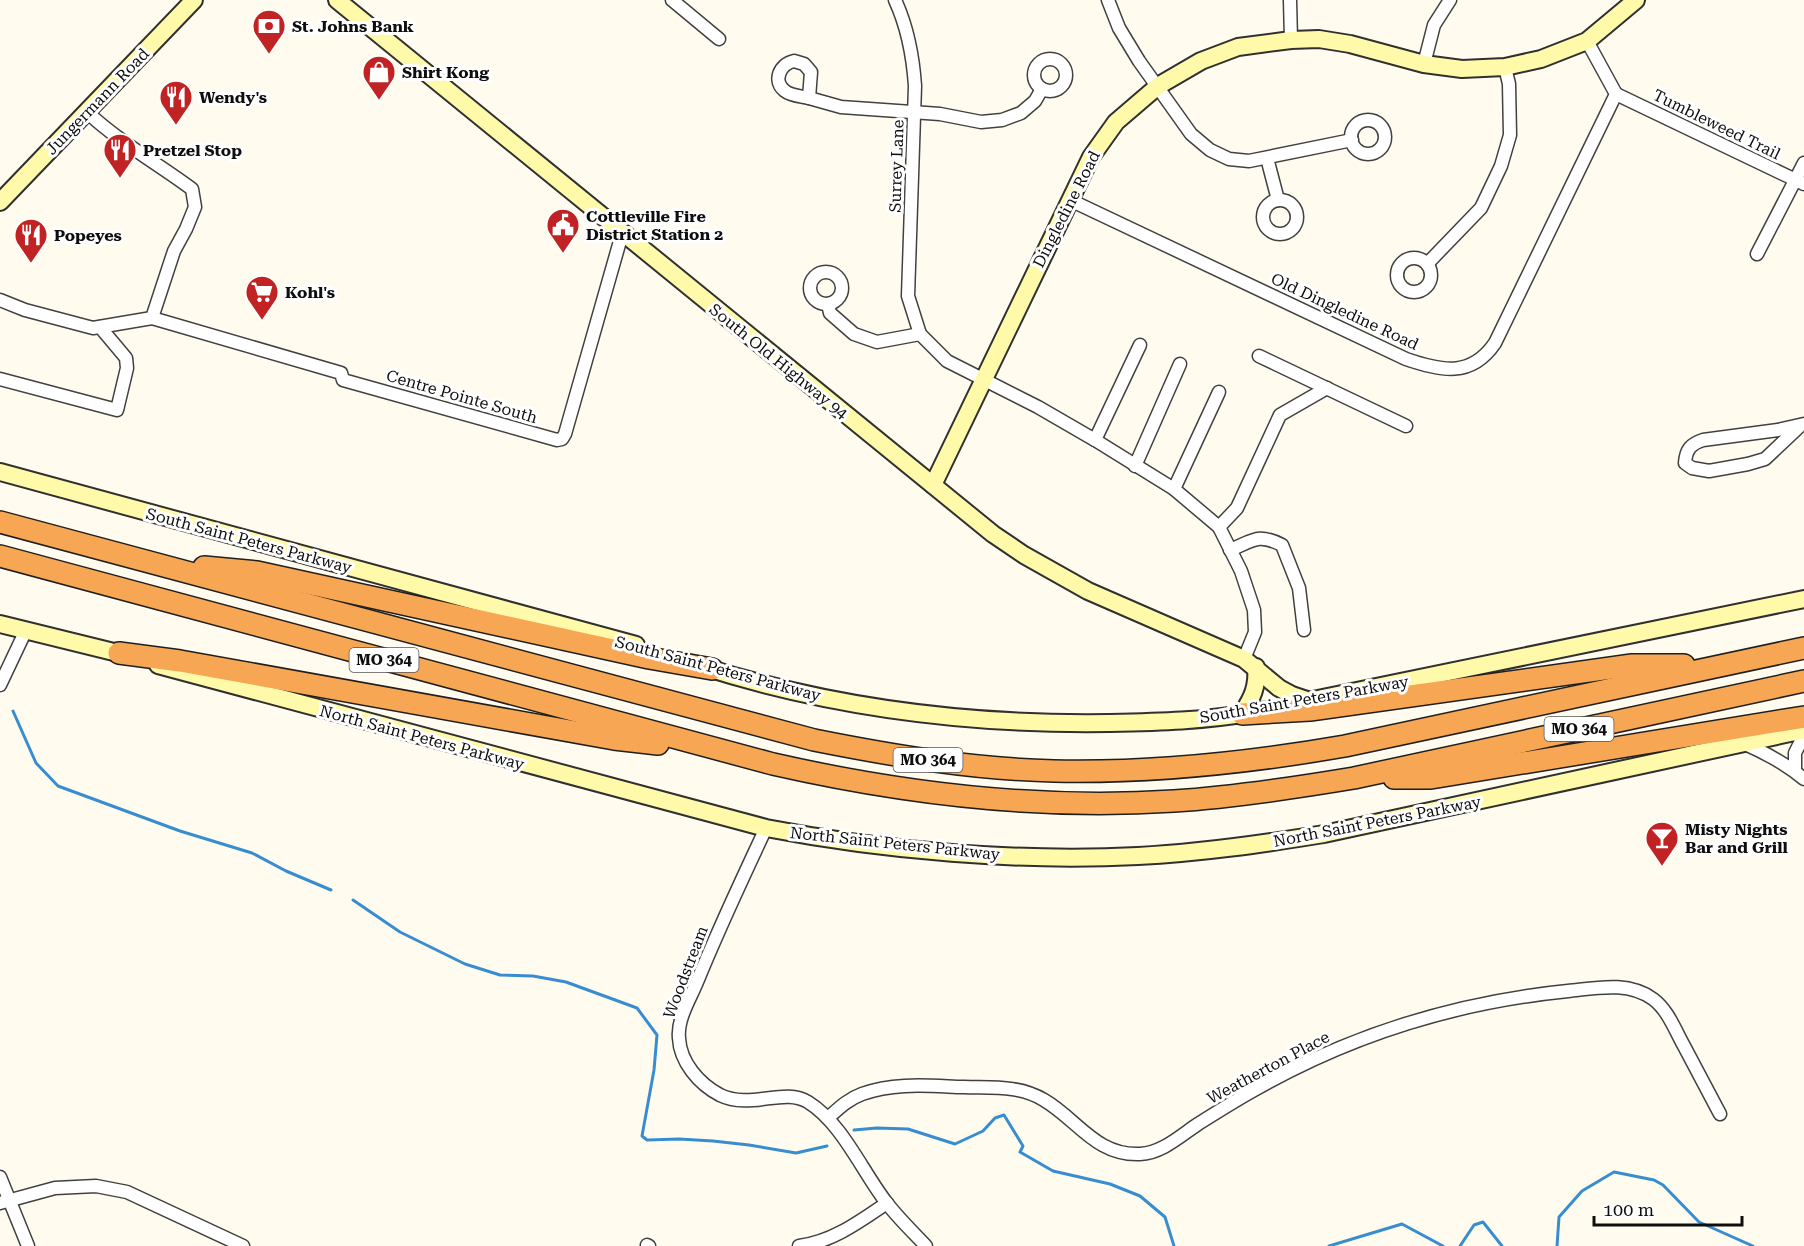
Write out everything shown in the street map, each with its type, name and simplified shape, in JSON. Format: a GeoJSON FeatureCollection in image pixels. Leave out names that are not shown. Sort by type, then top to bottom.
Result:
{"type":"FeatureCollection","features":[{"type":"Feature","properties":{"kind":"highway","name":"MO 364"},"geometry":{"type":"LineString","coordinates":[[0,522],[814,740],[933,761],[1013,769],[1052,771],[1169,769],[1226,765],[1286,756],[1356,744],[1804,648]]}},
{"type":"Feature","properties":{"kind":"highway","name":"MO 364"},"geometry":{"type":"LineString","coordinates":[[0,556],[719,750],[827,776],[958,796],[1044,802],[1097,804],[1183,800],[1272,791],[1354,778],[1804,681]]}},
{"type":"Feature","properties":{"kind":"highway"},"geometry":{"type":"LineString","coordinates":[[143,561],[257,572],[649,658],[712,669]]}},
{"type":"Feature","properties":{"kind":"highway"},"geometry":{"type":"LineString","coordinates":[[119,652],[614,739],[719,750]]}},
{"type":"Feature","properties":{"kind":"highway"},"geometry":{"type":"LineString","coordinates":[[1242,714],[1310,710],[1632,665],[1727,664]]}},
{"type":"Feature","properties":{"kind":"highway"},"geometry":{"type":"LineString","coordinates":[[1354,778],[1431,778],[1804,717]]}},
{"type":"Feature","properties":{"kind":"main road","name":"Jungermann Road"},"geometry":{"type":"LineString","coordinates":[[0,202],[194,0]]}},
{"type":"Feature","properties":{"kind":"main road","name":"South Old Highway 94"},"geometry":{"type":"LineString","coordinates":[[337,0],[993,534],[1056,574],[1128,610],[1250,663],[1279,688],[1310,701]]}},
{"type":"Feature","properties":{"kind":"main road","name":"Dingledine Road"},"geometry":{"type":"LineString","coordinates":[[933,485],[1091,157],[1116,122],[1158,86],[1201,62],[1238,47],[1291,40],[1335,41],[1424,64],[1462,69],[1505,67],[1541,59],[1587,41],[1636,0]]}},
{"type":"Feature","properties":{"kind":"main road","name":"South Saint Peters Parkway"},"geometry":{"type":"LineString","coordinates":[[0,472],[652,650],[786,689],[910,712],[974,719],[1052,723],[1148,722],[1242,714],[1804,599]]}},
{"type":"Feature","properties":{"kind":"main road","name":"North Saint Peters Parkway"},"geometry":{"type":"LineString","coordinates":[[0,624],[119,652],[201,677],[766,828],[813,837],[1013,856],[1086,857],[1205,851],[1324,834],[1804,730]]}},
{"type":"Feature","properties":{"kind":"main road"},"geometry":{"type":"LineString","coordinates":[[1242,714],[1255,691],[1257,681],[1250,663]]}},
{"type":"Feature","properties":{"kind":"street","name":"Surrey Lane"},"geometry":{"type":"LineString","coordinates":[[895,0],[905,20],[913,58],[915,111],[908,296],[920,334]]}},
{"type":"Feature","properties":{"kind":"street"},"geometry":{"type":"LineString","coordinates":[[1108,0],[1119,28],[1139,61],[1191,134],[1210,150],[1229,159],[1249,161],[1352,141]]}},
{"type":"Feature","properties":{"kind":"street"},"geometry":{"type":"LineString","coordinates":[[1290,0],[1291,40]]}},
{"type":"Feature","properties":{"kind":"street"},"geometry":{"type":"LineString","coordinates":[[1424,64],[1434,25],[1450,0]]}},
{"type":"Feature","properties":{"kind":"street"},"geometry":{"type":"LineString","coordinates":[[674,1],[719,39]]}},
{"type":"Feature","properties":{"kind":"street"},"geometry":{"type":"LineString","coordinates":[[1587,41],[1616,94]]}},
{"type":"Feature","properties":{"kind":"street"},"geometry":{"type":"LineString","coordinates":[[1427,264],[1481,208],[1501,166],[1510,135],[1509,84],[1505,67]]}},
{"type":"Feature","properties":{"kind":"street"},"geometry":{"type":"LineString","coordinates":[[809,98],[841,107],[915,111],[981,122],[1002,120],[1021,113],[1035,101],[1042,89]]}},
{"type":"Feature","properties":{"kind":"street","name":"Tumbleweed Trail"},"geometry":{"type":"LineString","coordinates":[[1616,94],[1800,182]]}},
{"type":"Feature","properties":{"kind":"street","name":"Old Dingledine Road"},"geometry":{"type":"LineString","coordinates":[[1070,200],[1406,359],[1428,367],[1458,370],[1479,361],[1495,343],[1616,94]]}},
{"type":"Feature","properties":{"kind":"street"},"geometry":{"type":"LineString","coordinates":[[87,112],[108,131],[192,189],[195,207],[174,251],[152,318]]}},
{"type":"Feature","properties":{"kind":"street"},"geometry":{"type":"LineString","coordinates":[[1267,158],[1278,200]]}},
{"type":"Feature","properties":{"kind":"street"},"geometry":{"type":"LineString","coordinates":[[1756,254],[1800,182],[1804,163]]}},
{"type":"Feature","properties":{"kind":"street","name":"Centre Pointe South"},"geometry":{"type":"LineString","coordinates":[[1,302],[82,326],[100,327],[128,320],[152,318],[341,373],[343,380],[557,440],[562,439],[565,435],[622,234]]}},
{"type":"Feature","properties":{"kind":"street"},"geometry":{"type":"LineString","coordinates":[[828,304],[830,313],[854,334],[877,342],[920,334],[947,361],[1095,440],[1174,489],[1219,527],[1241,571],[1254,610],[1256,632],[1250,663]]}},
{"type":"Feature","properties":{"kind":"street"},"geometry":{"type":"LineString","coordinates":[[0,379],[117,410],[127,368],[126,358],[100,327]]}},
{"type":"Feature","properties":{"kind":"street"},"geometry":{"type":"LineString","coordinates":[[1095,440],[1140,345]]}},
{"type":"Feature","properties":{"kind":"street"},"geometry":{"type":"LineString","coordinates":[[1259,356],[1406,426]]}},
{"type":"Feature","properties":{"kind":"street"},"geometry":{"type":"LineString","coordinates":[[1136,466],[1180,364]]}},
{"type":"Feature","properties":{"kind":"street"},"geometry":{"type":"LineString","coordinates":[[1219,527],[1237,508],[1280,415],[1327,388]]}},
{"type":"Feature","properties":{"kind":"street"},"geometry":{"type":"LineString","coordinates":[[1174,489],[1219,392]]}},
{"type":"Feature","properties":{"kind":"street"},"geometry":{"type":"LineString","coordinates":[[1803,424],[1765,459],[1709,471],[1692,468],[1685,463],[1688,448],[1703,440],[1803,424]]}},
{"type":"Feature","properties":{"kind":"street"},"geometry":{"type":"LineString","coordinates":[[1230,550],[1259,538],[1268,538],[1282,545],[1299,588],[1304,630]]}},
{"type":"Feature","properties":{"kind":"street"},"geometry":{"type":"LineString","coordinates":[[0,685],[26,630]]}},
{"type":"Feature","properties":{"kind":"street"},"geometry":{"type":"LineString","coordinates":[[1795,770],[1795,753],[1804,735]]}},
{"type":"Feature","properties":{"kind":"street"},"geometry":{"type":"LineString","coordinates":[[1743,743],[1767,753],[1795,770],[1804,779]]}},
{"type":"Feature","properties":{"kind":"street","name":"Woodstream"},"geometry":{"type":"LineString","coordinates":[[766,828],[710,950],[682,1018],[678,1038],[684,1057],[693,1073],[706,1086],[720,1095],[738,1101],[795,1096],[808,1102],[828,1118],[886,1203],[926,1246]]}},
{"type":"Feature","properties":{"kind":"street","name":"Weatherton Place"},"geometry":{"type":"LineString","coordinates":[[828,1118],[845,1103],[862,1094],[905,1085],[1012,1089],[1043,1099],[1065,1113],[1100,1145],[1121,1154],[1142,1154],[1168,1145],[1229,1104],[1323,1053],[1378,1033],[1425,1017],[1501,999],[1594,988],[1625,987],[1642,993],[1664,1009],[1720,1114]]}},
{"type":"Feature","properties":{"kind":"street"},"geometry":{"type":"LineString","coordinates":[[0,1177],[4,1202],[27,1246]]}},
{"type":"Feature","properties":{"kind":"street"},"geometry":{"type":"LineString","coordinates":[[4,1202],[55,1188],[96,1186],[127,1192],[243,1246]]}},
{"type":"Feature","properties":{"kind":"street"},"geometry":{"type":"LineString","coordinates":[[799,1246],[831,1238],[855,1225],[886,1203]]}},
{"type":"Feature","properties":{"kind":"waterway"},"geometry":{"type":"LineString","coordinates":[[13,711],[36,763],[58,786],[180,831],[252,853],[286,871],[331,890]]}},
{"type":"Feature","properties":{"kind":"waterway"},"geometry":{"type":"LineString","coordinates":[[353,900],[400,932],[465,964],[500,975],[533,976],[566,982],[637,1008],[657,1035],[654,1070],[642,1136],[647,1140],[713,1141],[796,1153],[827,1146]]}},
{"type":"Feature","properties":{"kind":"waterway"},"geometry":{"type":"LineString","coordinates":[[854,1130],[908,1129],[955,1144],[983,1131],[995,1118],[1004,1115],[1023,1146],[1020,1152],[1053,1171],[1110,1184],[1140,1196],[1165,1217],[1174,1246]]}},
{"type":"Feature","properties":{"kind":"waterway"},"geometry":{"type":"LineString","coordinates":[[1557,1246],[1559,1217],[1582,1191],[1614,1172],[1654,1180],[1663,1185],[1699,1222],[1753,1246]]}},
{"type":"Feature","properties":{"kind":"waterway"},"geometry":{"type":"LineString","coordinates":[[1460,1246],[1474,1225],[1483,1222],[1502,1246]]}},
{"type":"Feature","properties":{"kind":"waterway"},"geometry":{"type":"LineString","coordinates":[[1329,1246],[1402,1224],[1443,1246]]}},
{"type":"Feature","properties":{"kind":"place","name":"St. Johns Bank"},"geometry":{"type":"Point","coordinates":[269,55]}},
{"type":"Feature","properties":{"kind":"place","name":"Shirt Kong"},"geometry":{"type":"Point","coordinates":[379,101]}},
{"type":"Feature","properties":{"kind":"place","name":"Wendy's"},"geometry":{"type":"Point","coordinates":[176,126]}},
{"type":"Feature","properties":{"kind":"place","name":"Pretzel Stop"},"geometry":{"type":"Point","coordinates":[120,179]}},
{"type":"Feature","properties":{"kind":"place","name":"Cottleville Fire District Station 2"},"geometry":{"type":"Point","coordinates":[563,254]}},
{"type":"Feature","properties":{"kind":"place","name":"Popeyes"},"geometry":{"type":"Point","coordinates":[31,264]}},
{"type":"Feature","properties":{"kind":"place","name":"Kohl's"},"geometry":{"type":"Point","coordinates":[262,321]}},
{"type":"Feature","properties":{"kind":"place","name":"Misty Nights Bar and Grill"},"geometry":{"type":"Point","coordinates":[1662,867]}}]}
